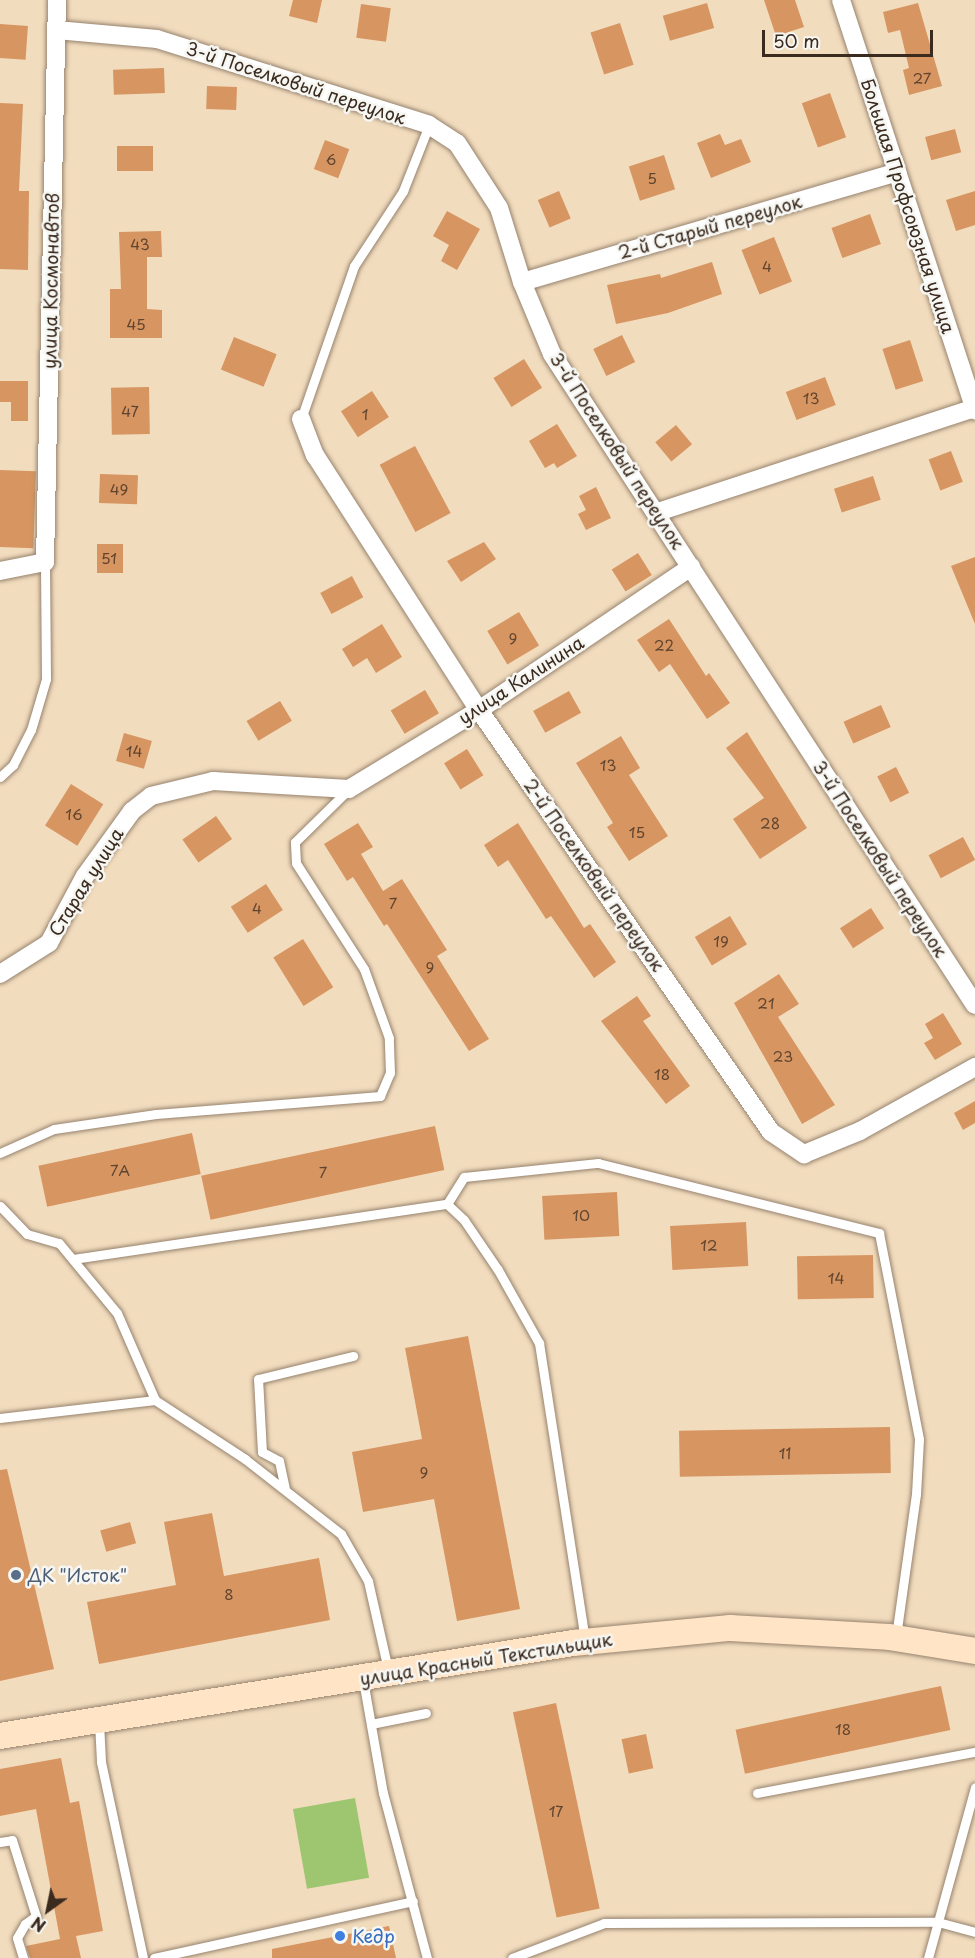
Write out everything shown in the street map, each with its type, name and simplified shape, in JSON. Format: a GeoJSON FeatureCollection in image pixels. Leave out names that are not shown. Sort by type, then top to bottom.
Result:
{"type":"FeatureCollection","features":[{"type":"Feature","properties":{"kind":"street","name":"улица Космонавтов"},"geometry":{"type":"LineString","coordinates":[[45,562],[57,0]]}},
{"type":"Feature","properties":{"kind":"street","name":"Большая Профсоюзная улица"},"geometry":{"type":"LineString","coordinates":[[841,0],[975,409]]}},
{"type":"Feature","properties":{"kind":"street","name":"3-й Поселковый переулок"},"geometry":{"type":"LineString","coordinates":[[57,30],[158,39],[429,125],[457,143],[499,208],[522,282],[552,354],[658,512],[691,567],[975,1005]]}},
{"type":"Feature","properties":{"kind":"street","name":"2-й Старый переулок"},"geometry":{"type":"LineString","coordinates":[[522,282],[897,172]]}},
{"type":"Feature","properties":{"kind":"street"},"geometry":{"type":"LineString","coordinates":[[658,512],[975,409]]}},
{"type":"Feature","properties":{"kind":"street","name":"2-й Поселковый переулок"},"geometry":{"type":"LineString","coordinates":[[301,419],[315,455],[479,710],[771,1132],[804,1154],[860,1131],[975,1067]]}},
{"type":"Feature","properties":{"kind":"street"},"geometry":{"type":"LineString","coordinates":[[0,571],[45,562]]}},
{"type":"Feature","properties":{"kind":"street","name":"улица Калинина"},"geometry":{"type":"LineString","coordinates":[[349,789],[479,710],[691,567]]}},
{"type":"Feature","properties":{"kind":"street","name":"Старая улица"},"geometry":{"type":"LineString","coordinates":[[0,974],[49,943],[85,876],[132,811],[151,796],[213,781],[349,789]]}},
{"type":"Feature","properties":{"kind":"street","name":"улица Красный Текстильщик"},"geometry":{"type":"LineString","coordinates":[[0,1736],[585,1642],[730,1629],[896,1638],[975,1651]]}},
{"type":"Feature","properties":{"kind":"lane"},"geometry":{"type":"LineString","coordinates":[[301,419],[354,266],[403,191],[429,125]]}},
{"type":"Feature","properties":{"kind":"lane"},"geometry":{"type":"LineString","coordinates":[[0,777],[13,765],[31,730],[46,679],[45,562]]}},
{"type":"Feature","properties":{"kind":"lane"},"geometry":{"type":"LineString","coordinates":[[0,1153],[54,1130],[156,1114],[380,1096],[390,1073],[389,1038],[364,969],[296,863],[295,842],[349,789]]}},
{"type":"Feature","properties":{"kind":"lane"},"geometry":{"type":"LineString","coordinates":[[73,1259],[447,1204],[464,1177],[598,1163],[879,1233],[919,1439],[916,1494],[896,1638]]}},
{"type":"Feature","properties":{"kind":"lane"},"geometry":{"type":"LineString","coordinates":[[447,1204],[464,1220],[498,1270],[539,1343],[585,1642]]}},
{"type":"Feature","properties":{"kind":"lane"},"geometry":{"type":"LineString","coordinates":[[0,1206],[27,1234],[59,1243],[117,1312],[155,1400],[285,1489],[341,1534],[368,1581],[389,1673]]}},
{"type":"Feature","properties":{"kind":"lane"},"geometry":{"type":"LineString","coordinates":[[285,1489],[279,1461],[262,1452],[258,1379],[353,1356]]}},
{"type":"Feature","properties":{"kind":"lane"},"geometry":{"type":"LineString","coordinates":[[0,1418],[155,1400]]}},
{"type":"Feature","properties":{"kind":"lane"},"geometry":{"type":"LineString","coordinates":[[362,1677],[383,1793],[427,1958]]}},
{"type":"Feature","properties":{"kind":"lane"},"geometry":{"type":"LineString","coordinates":[[371,1724],[426,1713]]}},
{"type":"Feature","properties":{"kind":"lane"},"geometry":{"type":"LineString","coordinates":[[99,1720],[101,1762],[143,1958]]}},
{"type":"Feature","properties":{"kind":"lane"},"geometry":{"type":"LineString","coordinates":[[757,1793],[975,1752]]}},
{"type":"Feature","properties":{"kind":"lane"},"geometry":{"type":"LineString","coordinates":[[928,1958],[975,1786]]}},
{"type":"Feature","properties":{"kind":"lane"},"geometry":{"type":"LineString","coordinates":[[0,1842],[12,1840],[36,1916],[25,1924],[17,1938],[23,1958]]}},
{"type":"Feature","properties":{"kind":"lane"},"geometry":{"type":"LineString","coordinates":[[154,1958],[180,1955],[413,1901]]}},
{"type":"Feature","properties":{"kind":"lane"},"geometry":{"type":"LineString","coordinates":[[512,1958],[604,1923],[938,1922],[975,1932]]}},
{"type":"Feature","properties":{"kind":"green space"},"geometry":{"type":"Polygon","coordinates":[[[355,1798],[369,1878],[307,1889],[293,1809],[355,1798]]]}},
{"type":"Feature","properties":{"kind":"building"},"geometry":{"type":"Polygon","coordinates":[[[293,0],[322,0],[317,23],[289,16],[293,0]]]}},
{"type":"Feature","properties":{"kind":"building"},"geometry":{"type":"Polygon","coordinates":[[[764,0],[795,0],[804,27],[776,36],[764,0]]]}},
{"type":"Feature","properties":{"kind":"building"},"geometry":{"type":"Polygon","coordinates":[[[707,3],[714,28],[670,41],[663,16],[707,3]]]}},
{"type":"Feature","properties":{"kind":"building"},"geometry":{"type":"Polygon","coordinates":[[[918,3],[942,86],[909,95],[903,70],[909,68],[900,30],[888,33],[883,12],[918,3]]]}},
{"type":"Feature","properties":{"kind":"building"},"geometry":{"type":"Polygon","coordinates":[[[361,4],[391,8],[386,42],[356,38],[361,4]]]}},
{"type":"Feature","properties":{"kind":"building"},"geometry":{"type":"Polygon","coordinates":[[[620,23],[634,65],[604,74],[591,33],[620,23]]]}},
{"type":"Feature","properties":{"kind":"building"},"geometry":{"type":"Polygon","coordinates":[[[0,24],[28,26],[26,60],[0,58],[0,24]]]}},
{"type":"Feature","properties":{"kind":"building"},"geometry":{"type":"Polygon","coordinates":[[[164,68],[165,93],[114,95],[113,70],[164,68]]]}},
{"type":"Feature","properties":{"kind":"building"},"geometry":{"type":"Polygon","coordinates":[[[207,86],[237,87],[236,110],[206,109],[207,86]]]}},
{"type":"Feature","properties":{"kind":"building"},"geometry":{"type":"Polygon","coordinates":[[[830,93],[846,137],[818,147],[802,103],[830,93]]]}},
{"type":"Feature","properties":{"kind":"building"},"geometry":{"type":"Polygon","coordinates":[[[0,103],[23,104],[19,191],[29,191],[28,270],[0,269],[0,103]]]}},
{"type":"Feature","properties":{"kind":"building"},"geometry":{"type":"Polygon","coordinates":[[[955,129],[961,152],[931,160],[925,137],[955,129]]]}},
{"type":"Feature","properties":{"kind":"building"},"geometry":{"type":"Polygon","coordinates":[[[720,134],[725,145],[741,139],[751,162],[711,178],[697,143],[720,134]]]}},
{"type":"Feature","properties":{"kind":"building"},"geometry":{"type":"Polygon","coordinates":[[[325,140],[349,149],[338,178],[314,169],[325,140]]]}},
{"type":"Feature","properties":{"kind":"building"},"geometry":{"type":"Polygon","coordinates":[[[117,146],[153,146],[153,171],[117,171],[117,146]]]}},
{"type":"Feature","properties":{"kind":"building"},"geometry":{"type":"Polygon","coordinates":[[[664,155],[675,189],[640,201],[629,166],[664,155]]]}},
{"type":"Feature","properties":{"kind":"building"},"geometry":{"type":"Polygon","coordinates":[[[559,191],[571,219],[550,228],[538,200],[559,191]]]}},
{"type":"Feature","properties":{"kind":"building"},"geometry":{"type":"Polygon","coordinates":[[[975,191],[975,225],[956,231],[946,200],[975,191]]]}},
{"type":"Feature","properties":{"kind":"building"},"geometry":{"type":"Polygon","coordinates":[[[447,211],[480,229],[457,270],[441,261],[449,245],[433,236],[447,211]]]}},
{"type":"Feature","properties":{"kind":"building"},"geometry":{"type":"Polygon","coordinates":[[[870,214],[881,244],[842,258],[831,228],[870,214]]]}},
{"type":"Feature","properties":{"kind":"building"},"geometry":{"type":"Polygon","coordinates":[[[161,231],[162,257],[147,257],[147,309],[162,310],[162,338],[110,338],[110,289],[121,289],[119,232],[161,231]]]}},
{"type":"Feature","properties":{"kind":"building"},"geometry":{"type":"Polygon","coordinates":[[[774,237],[792,282],[760,295],[742,250],[774,237]]]}},
{"type":"Feature","properties":{"kind":"building"},"geometry":{"type":"Polygon","coordinates":[[[712,262],[722,294],[668,313],[616,324],[607,285],[660,274],[661,278],[712,262]]]}},
{"type":"Feature","properties":{"kind":"building"},"geometry":{"type":"Polygon","coordinates":[[[622,335],[635,362],[606,376],[593,349],[622,335]]]}},
{"type":"Feature","properties":{"kind":"building"},"geometry":{"type":"Polygon","coordinates":[[[234,337],[277,354],[264,387],[221,369],[234,337]]]}},
{"type":"Feature","properties":{"kind":"building"},"geometry":{"type":"Polygon","coordinates":[[[910,340],[923,381],[896,390],[882,349],[910,340]]]}},
{"type":"Feature","properties":{"kind":"building"},"geometry":{"type":"Polygon","coordinates":[[[524,359],[542,388],[511,407],[493,378],[524,359]]]}},
{"type":"Feature","properties":{"kind":"building"},"geometry":{"type":"Polygon","coordinates":[[[825,377],[836,405],[797,420],[786,392],[825,377]]]}},
{"type":"Feature","properties":{"kind":"building"},"geometry":{"type":"Polygon","coordinates":[[[0,381],[28,381],[28,421],[11,421],[11,402],[0,402],[0,381]]]}},
{"type":"Feature","properties":{"kind":"building"},"geometry":{"type":"Polygon","coordinates":[[[149,387],[150,434],[112,435],[111,388],[149,387]]]}},
{"type":"Feature","properties":{"kind":"building"},"geometry":{"type":"Polygon","coordinates":[[[372,391],[389,417],[358,437],[341,411],[372,391]]]}},
{"type":"Feature","properties":{"kind":"building"},"geometry":{"type":"Polygon","coordinates":[[[557,424],[577,456],[557,468],[554,463],[545,468],[529,441],[557,424]]]}},
{"type":"Feature","properties":{"kind":"building"},"geometry":{"type":"Polygon","coordinates":[[[676,425],[692,444],[671,462],[655,442],[676,425]]]}},
{"type":"Feature","properties":{"kind":"building"},"geometry":{"type":"Polygon","coordinates":[[[415,446],[451,513],[415,532],[380,465],[415,446]]]}},
{"type":"Feature","properties":{"kind":"building"},"geometry":{"type":"Polygon","coordinates":[[[951,451],[963,482],[940,490],[929,460],[951,451]]]}},
{"type":"Feature","properties":{"kind":"building"},"geometry":{"type":"Polygon","coordinates":[[[0,470],[36,471],[33,548],[0,547],[0,470]]]}},
{"type":"Feature","properties":{"kind":"building"},"geometry":{"type":"Polygon","coordinates":[[[100,474],[138,475],[137,504],[99,503],[100,474]]]}},
{"type":"Feature","properties":{"kind":"building"},"geometry":{"type":"Polygon","coordinates":[[[873,476],[881,500],[842,512],[834,489],[873,476]]]}},
{"type":"Feature","properties":{"kind":"building"},"geometry":{"type":"Polygon","coordinates":[[[596,487],[611,518],[586,530],[578,514],[586,510],[579,496],[596,487]]]}},
{"type":"Feature","properties":{"kind":"building"},"geometry":{"type":"Polygon","coordinates":[[[484,542],[496,559],[461,582],[447,561],[484,542]]]}},
{"type":"Feature","properties":{"kind":"building"},"geometry":{"type":"Polygon","coordinates":[[[97,544],[123,544],[123,573],[97,573],[97,544]]]}},
{"type":"Feature","properties":{"kind":"building"},"geometry":{"type":"Polygon","coordinates":[[[638,553],[652,575],[625,591],[612,569],[638,553]]]}},
{"type":"Feature","properties":{"kind":"building"},"geometry":{"type":"Polygon","coordinates":[[[975,557],[975,624],[951,566],[975,557]]]}},
{"type":"Feature","properties":{"kind":"building"},"geometry":{"type":"Polygon","coordinates":[[[352,576],[363,597],[331,614],[320,593],[352,576]]]}},
{"type":"Feature","properties":{"kind":"building"},"geometry":{"type":"Polygon","coordinates":[[[519,612],[539,645],[507,664],[487,631],[519,612]]]}},
{"type":"Feature","properties":{"kind":"building"},"geometry":{"type":"Polygon","coordinates":[[[669,619],[706,676],[709,673],[730,703],[707,719],[670,664],[659,672],[637,640],[669,619]]]}},
{"type":"Feature","properties":{"kind":"building"},"geometry":{"type":"Polygon","coordinates":[[[382,624],[402,657],[376,673],[367,658],[353,667],[342,649],[382,624]]]}},
{"type":"Feature","properties":{"kind":"building"},"geometry":{"type":"Polygon","coordinates":[[[425,690],[439,713],[405,734],[391,711],[425,690]]]}},
{"type":"Feature","properties":{"kind":"building"},"geometry":{"type":"Polygon","coordinates":[[[569,691],[581,713],[545,733],[533,711],[569,691]]]}},
{"type":"Feature","properties":{"kind":"building"},"geometry":{"type":"Polygon","coordinates":[[[280,701],[292,721],[258,741],[247,721],[280,701]]]}},
{"type":"Feature","properties":{"kind":"building"},"geometry":{"type":"Polygon","coordinates":[[[881,705],[891,727],[853,744],[844,722],[881,705]]]}},
{"type":"Feature","properties":{"kind":"building"},"geometry":{"type":"Polygon","coordinates":[[[747,732],[807,828],[760,859],[733,819],[764,798],[726,748],[747,732]]]}},
{"type":"Feature","properties":{"kind":"building"},"geometry":{"type":"Polygon","coordinates":[[[124,733],[152,741],[144,769],[116,761],[124,733]]]}},
{"type":"Feature","properties":{"kind":"building"},"geometry":{"type":"Polygon","coordinates":[[[621,736],[640,768],[629,775],[668,836],[629,861],[607,827],[613,823],[576,763],[621,736]]]}},
{"type":"Feature","properties":{"kind":"building"},"geometry":{"type":"Polygon","coordinates":[[[467,749],[483,775],[461,790],[444,763],[467,749]]]}},
{"type":"Feature","properties":{"kind":"building"},"geometry":{"type":"Polygon","coordinates":[[[896,767],[909,793],[890,802],[877,777],[896,767]]]}},
{"type":"Feature","properties":{"kind":"building"},"geometry":{"type":"Polygon","coordinates":[[[71,784],[103,804],[77,846],[45,826],[71,784]]]}},
{"type":"Feature","properties":{"kind":"building"},"geometry":{"type":"Polygon","coordinates":[[[216,816],[232,839],[198,862],[182,840],[216,816]]]}},
{"type":"Feature","properties":{"kind":"building"},"geometry":{"type":"Polygon","coordinates":[[[358,823],[373,847],[361,854],[383,891],[402,879],[447,950],[437,956],[489,1039],[469,1051],[387,924],[384,926],[353,877],[347,881],[324,844],[358,823]]]}},
{"type":"Feature","properties":{"kind":"building"},"geometry":{"type":"Polygon","coordinates":[[[518,823],[584,928],[590,924],[616,962],[594,978],[551,916],[546,919],[508,860],[498,867],[484,845],[518,823]]]}},
{"type":"Feature","properties":{"kind":"building"},"geometry":{"type":"Polygon","coordinates":[[[963,837],[975,860],[941,878],[929,855],[963,837]]]}},
{"type":"Feature","properties":{"kind":"building"},"geometry":{"type":"Polygon","coordinates":[[[266,884],[283,910],[248,933],[231,907],[266,884]]]}},
{"type":"Feature","properties":{"kind":"building"},"geometry":{"type":"Polygon","coordinates":[[[871,908],[884,928],[853,948],[840,928],[871,908]]]}},
{"type":"Feature","properties":{"kind":"building"},"geometry":{"type":"Polygon","coordinates":[[[730,916],[747,944],[712,965],[695,937],[730,916]]]}},
{"type":"Feature","properties":{"kind":"building"},"geometry":{"type":"Polygon","coordinates":[[[303,939],[333,987],[304,1006],[273,958],[303,939]]]}},
{"type":"Feature","properties":{"kind":"building"},"geometry":{"type":"Polygon","coordinates":[[[779,974],[799,1004],[778,1017],[835,1105],[802,1124],[734,1003],[779,974]]]}},
{"type":"Feature","properties":{"kind":"building"},"geometry":{"type":"Polygon","coordinates":[[[637,996],[651,1016],[643,1021],[690,1086],[666,1104],[601,1021],[637,996]]]}},
{"type":"Feature","properties":{"kind":"building"},"geometry":{"type":"Polygon","coordinates":[[[943,1013],[962,1044],[935,1060],[924,1043],[933,1038],[925,1024],[943,1013]]]}},
{"type":"Feature","properties":{"kind":"building"},"geometry":{"type":"Polygon","coordinates":[[[975,1101],[975,1123],[963,1130],[954,1113],[975,1101]]]}},
{"type":"Feature","properties":{"kind":"building"},"geometry":{"type":"Polygon","coordinates":[[[435,1126],[444,1170],[211,1220],[201,1176],[435,1126]]]}},
{"type":"Feature","properties":{"kind":"building"},"geometry":{"type":"Polygon","coordinates":[[[192,1133],[201,1174],[47,1207],[38,1166],[192,1133]]]}},
{"type":"Feature","properties":{"kind":"building"},"geometry":{"type":"Polygon","coordinates":[[[617,1192],[619,1236],[544,1240],[542,1196],[617,1192]]]}},
{"type":"Feature","properties":{"kind":"building"},"geometry":{"type":"Polygon","coordinates":[[[746,1222],[748,1266],[672,1270],[670,1226],[746,1222]]]}},
{"type":"Feature","properties":{"kind":"building"},"geometry":{"type":"Polygon","coordinates":[[[873,1255],[874,1298],[798,1299],[797,1256],[873,1255]]]}},
{"type":"Feature","properties":{"kind":"building"},"geometry":{"type":"Polygon","coordinates":[[[468,1336],[520,1609],[457,1621],[434,1499],[363,1512],[352,1452],[422,1439],[405,1348],[468,1336]]]}},
{"type":"Feature","properties":{"kind":"building"},"geometry":{"type":"Polygon","coordinates":[[[890,1427],[891,1473],[680,1477],[679,1431],[890,1427]]]}},
{"type":"Feature","properties":{"kind":"building","name":"ДК \"Исток\""},"geometry":{"type":"Polygon","coordinates":[[[7,1469],[54,1669],[0,1681],[0,1470],[7,1469]]]}},
{"type":"Feature","properties":{"kind":"building"},"geometry":{"type":"Polygon","coordinates":[[[212,1513],[224,1576],[319,1558],[330,1620],[99,1664],[87,1602],[176,1585],[164,1522],[212,1513]]]}},
{"type":"Feature","properties":{"kind":"building"},"geometry":{"type":"Polygon","coordinates":[[[130,1522],[136,1543],[106,1552],[100,1531],[130,1522]]]}},
{"type":"Feature","properties":{"kind":"building"},"geometry":{"type":"Polygon","coordinates":[[[941,1686],[950,1730],[745,1774],[736,1730],[941,1686]]]}},
{"type":"Feature","properties":{"kind":"building"},"geometry":{"type":"Polygon","coordinates":[[[556,1703],[600,1908],[557,1918],[513,1712],[556,1703]]]}},
{"type":"Feature","properties":{"kind":"building"},"geometry":{"type":"Polygon","coordinates":[[[646,1734],[653,1768],[629,1773],[622,1739],[646,1734]]]}},
{"type":"Feature","properties":{"kind":"building"},"geometry":{"type":"Polygon","coordinates":[[[61,1758],[70,1803],[79,1801],[103,1931],[76,1936],[81,1958],[30,1958],[26,1946],[60,1939],[36,1809],[0,1816],[0,1769],[61,1758]]]}},
{"type":"Feature","properties":{"kind":"building"},"geometry":{"type":"Polygon","coordinates":[[[389,1926],[396,1958],[272,1958],[272,1949],[389,1926]]]}},
{"type":"Feature","properties":{"kind":"place","name":"ДК \"Исток\""},"geometry":{"type":"Point","coordinates":[16,1575]}},
{"type":"Feature","properties":{"kind":"place","name":"Кедр"},"geometry":{"type":"Point","coordinates":[340,1936]}}]}
